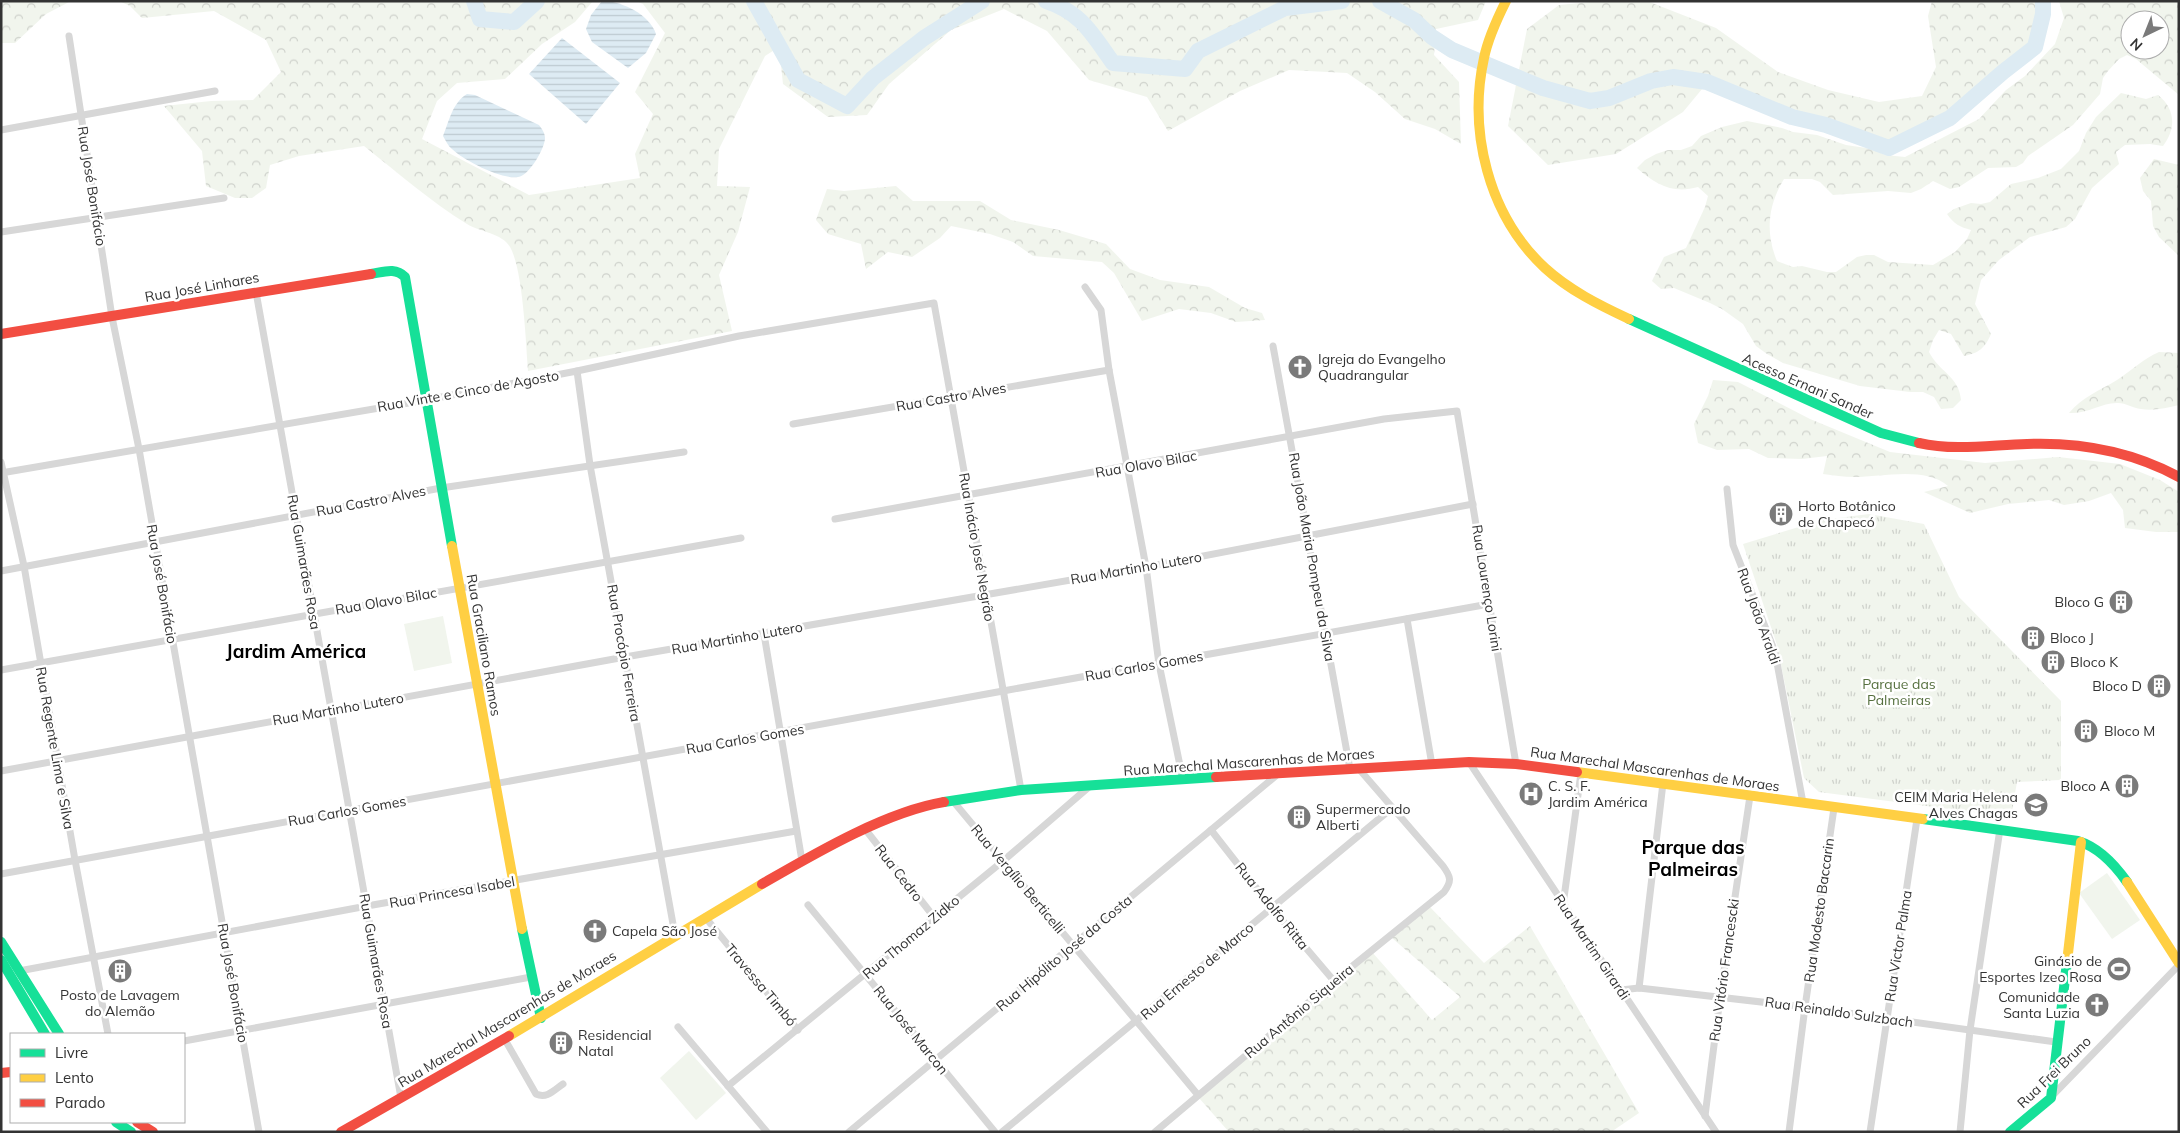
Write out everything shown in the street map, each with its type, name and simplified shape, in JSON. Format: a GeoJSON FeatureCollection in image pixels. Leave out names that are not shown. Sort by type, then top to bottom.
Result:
{"type":"FeatureCollection","features":[{"type":"Feature","properties":{"kind":"main road","name":"Acesso Ernani Sander"},"geometry":{"type":"LineString","coordinates":[[1506,1],[1490,37],[1480,78],[1479,126],[1482,154],[1490,184],[1500,207],[1522,242],[1548,270],[1570,287],[1593,301],[1730,366],[1881,433],[1904,440],[1948,447],[2068,444],[2110,449],[2145,460],[2179,477]]}},
{"type":"Feature","properties":{"kind":"main road","name":"Rua José Linhares"},"geometry":{"type":"LineString","coordinates":[[1,334],[393,270],[400,272],[405,277]]}},
{"type":"Feature","properties":{"kind":"main road","name":"Rua Graciliano Ramos"},"geometry":{"type":"LineString","coordinates":[[405,277],[459,588],[531,977],[541,1018]]}},
{"type":"Feature","properties":{"kind":"main road","name":"Rua Marechal Mascarenhas de Moraes"},"geometry":{"type":"LineString","coordinates":[[342,1132],[541,1018],[675,934],[802,861],[865,829],[928,806],[1021,790],[1469,762],[1516,764],[2000,829],[2081,842],[2092,847],[2120,872],[2179,964]]}},
{"type":"Feature","properties":{"kind":"main road"},"geometry":{"type":"LineString","coordinates":[[2051,1098],[2056,1042],[2081,842]]}},
{"type":"Feature","properties":{"kind":"main road"},"geometry":{"type":"LineString","coordinates":[[1,942],[58,1033]]}},
{"type":"Feature","properties":{"kind":"main road"},"geometry":{"type":"LineString","coordinates":[[3,966],[44,1033]]}},
{"type":"Feature","properties":{"kind":"main road","name":"Rua Frei Bruno"},"geometry":{"type":"LineString","coordinates":[[2010,1132],[2051,1098]]}},
{"type":"Feature","properties":{"kind":"main road"},"geometry":{"type":"LineString","coordinates":[[118,1123],[131,1132]]}},
{"type":"Feature","properties":{"kind":"main road"},"geometry":{"type":"LineString","coordinates":[[139,1123],[153,1132]]}},
{"type":"Feature","properties":{"kind":"street","name":"Rua José Bonifácio"},"geometry":{"type":"LineString","coordinates":[[69,36],[112,317],[139,449],[259,1132]]}},
{"type":"Feature","properties":{"kind":"street"},"geometry":{"type":"LineString","coordinates":[[1,130],[215,91]]}},
{"type":"Feature","properties":{"kind":"street"},"geometry":{"type":"LineString","coordinates":[[1,232],[224,198]]}},
{"type":"Feature","properties":{"kind":"street"},"geometry":{"type":"LineString","coordinates":[[1085,287],[1101,310],[1109,370],[1146,567],[1160,664],[1183,780]]}},
{"type":"Feature","properties":{"kind":"street","name":"Rua Guimarães Rosa"},"geometry":{"type":"LineString","coordinates":[[256,292],[401,1098]]}},
{"type":"Feature","properties":{"kind":"street","name":"Rua Vinte e Cinco de Agosto"},"geometry":{"type":"LineString","coordinates":[[2,473],[426,400],[577,371],[739,336],[934,303]]}},
{"type":"Feature","properties":{"kind":"street","name":"Rua Inácio José Negrão"},"geometry":{"type":"LineString","coordinates":[[934,303],[1021,790]]}},
{"type":"Feature","properties":{"kind":"street","name":"Rua João Maria Pompeu da Silva"},"geometry":{"type":"LineString","coordinates":[[1273,346],[1307,536],[1354,769]]}},
{"type":"Feature","properties":{"kind":"street","name":"Rua Castro Alves"},"geometry":{"type":"LineString","coordinates":[[793,424],[1109,370]]}},
{"type":"Feature","properties":{"kind":"street","name":"Rua Procópio Ferreira"},"geometry":{"type":"LineString","coordinates":[[577,371],[590,465],[675,934]]}},
{"type":"Feature","properties":{"kind":"street","name":"Rua Olavo Bilac"},"geometry":{"type":"LineString","coordinates":[[835,519],[1127,468],[1384,420],[1457,411]]}},
{"type":"Feature","properties":{"kind":"street","name":"Rua Lourenço Lorini"},"geometry":{"type":"LineString","coordinates":[[1457,411],[1516,764]]}},
{"type":"Feature","properties":{"kind":"street","name":"Rua Castro Alves"},"geometry":{"type":"LineString","coordinates":[[1,571],[441,488],[684,452]]}},
{"type":"Feature","properties":{"kind":"street","name":"Rua Regente Lima e Silva"},"geometry":{"type":"LineString","coordinates":[[1,462],[24,566],[75,860],[108,1033]]}},
{"type":"Feature","properties":{"kind":"street","name":"Rua João Araldi"},"geometry":{"type":"LineString","coordinates":[[1727,489],[1733,545],[1775,652],[1803,803]]}},
{"type":"Feature","properties":{"kind":"street","name":"Rua Martinho Lutero"},"geometry":{"type":"LineString","coordinates":[[1,771],[625,657],[1146,567],[1473,504]]}},
{"type":"Feature","properties":{"kind":"street","name":"Rua Olavo Bilac"},"geometry":{"type":"LineString","coordinates":[[1,670],[741,538]]}},
{"type":"Feature","properties":{"kind":"street","name":"Rua Carlos Gomes"},"geometry":{"type":"LineString","coordinates":[[1,874],[1489,604]]}},
{"type":"Feature","properties":{"kind":"street"},"geometry":{"type":"LineString","coordinates":[[1408,619],[1432,765]]}},
{"type":"Feature","properties":{"kind":"street"},"geometry":{"type":"LineString","coordinates":[[764,634],[802,861]]}},
{"type":"Feature","properties":{"kind":"street","name":"Rua Martim Girardi"},"geometry":{"type":"LineString","coordinates":[[1469,762],[1716,1132]]}},
{"type":"Feature","properties":{"kind":"street"},"geometry":{"type":"LineString","coordinates":[[1354,769],[1392,808]]}},
{"type":"Feature","properties":{"kind":"street"},"geometry":{"type":"LineString","coordinates":[[1563,905],[1581,773]]}},
{"type":"Feature","properties":{"kind":"street","name":"Rua Hipólito José da Costa"},"geometry":{"type":"LineString","coordinates":[[849,1132],[1278,774]]}},
{"type":"Feature","properties":{"kind":"street"},"geometry":{"type":"LineString","coordinates":[[1639,988],[1663,783]]}},
{"type":"Feature","properties":{"kind":"street","name":"Rua Thomaz Zidko"},"geometry":{"type":"LineString","coordinates":[[728,1086],[1003,861],[1091,785]]}},
{"type":"Feature","properties":{"kind":"street","name":"Rua Vitório Francescki"},"geometry":{"type":"LineString","coordinates":[[1705,1116],[1720,998],[1750,796]]}},
{"type":"Feature","properties":{"kind":"street","name":"Rua Vergílio Berticelli"},"geometry":{"type":"LineString","coordinates":[[953,801],[1198,1095]]}},
{"type":"Feature","properties":{"kind":"street","name":"Rua Antônio Siqueira"},"geometry":{"type":"LineString","coordinates":[[1155,1132],[1334,981],[1444,892],[1450,884],[1450,876],[1392,808]]}},
{"type":"Feature","properties":{"kind":"street","name":"Rua Ernesto de Marco"},"geometry":{"type":"LineString","coordinates":[[1002,1132],[1392,808]]}},
{"type":"Feature","properties":{"kind":"street","name":"Rua Modesto Baccarin"},"geometry":{"type":"LineString","coordinates":[[1789,1132],[1804,1006],[1834,808]]}},
{"type":"Feature","properties":{"kind":"street","name":"Rua Victor Palma"},"geometry":{"type":"LineString","coordinates":[[1870,1132],[1917,819]]}},
{"type":"Feature","properties":{"kind":"street","name":"Rua Cedro"},"geometry":{"type":"LineString","coordinates":[[865,829],[934,917]]}},
{"type":"Feature","properties":{"kind":"street"},"geometry":{"type":"LineString","coordinates":[[1960,1132],[1970,1030],[2000,829]]}},
{"type":"Feature","properties":{"kind":"street","name":"Rua Adolfo Ritta"},"geometry":{"type":"LineString","coordinates":[[1211,830],[1272,908],[1334,981]]}},
{"type":"Feature","properties":{"kind":"street","name":"Rua Princesa Isabel"},"geometry":{"type":"LineString","coordinates":[[19,970],[366,906],[513,882],[796,831]]}},
{"type":"Feature","properties":{"kind":"street","name":"Rua José Marcon"},"geometry":{"type":"LineString","coordinates":[[808,905],[995,1132]]}},
{"type":"Feature","properties":{"kind":"street","name":"Travessa Timbó"},"geometry":{"type":"LineString","coordinates":[[705,917],[798,1030]]}},
{"type":"Feature","properties":{"kind":"street","name":"Rua Frei Bruno"},"geometry":{"type":"LineString","coordinates":[[2051,1098],[2179,964]]}},
{"type":"Feature","properties":{"kind":"street"},"geometry":{"type":"LineString","coordinates":[[185,1041],[531,977]]}},
{"type":"Feature","properties":{"kind":"street","name":"Rua Reinaldo Sulzbach"},"geometry":{"type":"LineString","coordinates":[[1621,990],[1639,988],[1804,1006],[2056,1042]]}},
{"type":"Feature","properties":{"kind":"street"},"geometry":{"type":"LineString","coordinates":[[678,1027],[767,1132]]}},
{"type":"Feature","properties":{"kind":"street"},"geometry":{"type":"LineString","coordinates":[[504,1038],[536,1094],[548,1095],[562,1084]]}},
{"type":"Feature","properties":{"kind":"green space"},"geometry":{"type":"Polygon","coordinates":[[[1,1],[71,1],[46,14],[15,43],[1,43],[1,1]]]}},
{"type":"Feature","properties":{"kind":"green space"},"geometry":{"type":"Polygon","coordinates":[[[119,1],[593,1],[575,22],[542,44],[505,79],[457,83],[437,101],[422,139],[529,195],[640,178],[635,154],[653,114],[635,92],[665,33],[643,4],[636,1],[1486,1],[1478,20],[1436,29],[1434,55],[1459,82],[1461,144],[1435,129],[1405,119],[1375,92],[1347,73],[1289,70],[1240,91],[1168,131],[1147,97],[1089,80],[1047,31],[1004,9],[951,30],[889,84],[867,115],[828,117],[783,84],[779,47],[765,56],[719,149],[717,186],[750,187],[738,232],[719,275],[732,331],[528,371],[521,289],[514,258],[506,242],[472,227],[453,215],[414,187],[364,146],[299,156],[270,165],[266,188],[252,198],[235,198],[206,186],[202,151],[164,106],[211,101],[253,100],[281,72],[266,40],[214,11],[142,18],[130,6],[119,1]]]}},
{"type":"Feature","properties":{"kind":"green space"},"geometry":{"type":"Polygon","coordinates":[[[1600,1],[1647,1],[1716,28],[1778,72],[1828,90],[1879,102],[1922,96],[1936,67],[1928,16],[1932,1],[2043,1],[2043,14],[2035,47],[1950,118],[1889,148],[1826,125],[1792,117],[1707,83],[1683,112],[1616,154],[1548,165],[1508,126],[1527,29],[1559,5],[1600,1]]]}},
{"type":"Feature","properties":{"kind":"green space"},"geometry":{"type":"Polygon","coordinates":[[[2059,1],[2179,1],[2179,95],[2137,60],[2170,60],[2170,10],[2120,10],[2120,58],[2103,78],[2100,94],[2073,125],[2028,156],[2023,163],[2016,167],[1988,168],[1959,187],[1950,189],[1933,181],[1911,193],[1888,191],[1833,195],[1820,182],[1812,179],[1784,179],[1774,199],[1770,230],[1773,251],[1777,261],[1793,267],[1802,266],[1827,272],[1836,272],[1857,257],[1866,255],[1874,255],[1888,262],[1933,265],[1955,252],[1967,239],[1971,230],[1958,225],[1947,214],[1954,209],[1971,203],[1981,204],[1990,202],[2011,184],[2038,178],[2061,169],[2079,151],[2086,133],[2096,117],[2121,93],[2146,99],[2158,95],[2164,101],[2171,113],[2172,126],[2163,146],[2150,144],[2125,145],[2116,152],[2119,164],[2092,188],[2075,219],[2066,227],[2030,237],[1999,260],[1981,280],[1975,304],[1991,334],[1984,346],[1974,353],[1964,356],[1951,334],[1939,330],[1929,352],[1938,365],[1957,385],[1961,400],[1953,408],[1941,409],[1934,397],[1923,392],[1860,386],[1783,363],[1756,346],[1743,324],[1722,309],[1674,288],[1661,289],[1652,281],[1664,257],[1686,248],[1705,207],[1708,196],[1698,187],[1673,189],[1651,179],[1637,168],[1645,160],[1668,150],[1681,150],[1692,146],[1701,136],[1722,127],[1747,121],[1793,132],[1817,135],[1846,145],[1873,149],[1885,155],[1905,157],[1979,119],[2006,90],[2025,76],[2055,44],[2064,18],[2059,1]]]}},
{"type":"Feature","properties":{"kind":"green space"},"geometry":{"type":"Polygon","coordinates":[[[2154,159],[2179,165],[2179,256],[2159,237],[2153,226],[2151,201],[2143,191],[2140,178],[2154,159]]]}},
{"type":"Feature","properties":{"kind":"green space"},"geometry":{"type":"Polygon","coordinates":[[[896,186],[913,201],[980,201],[1011,220],[1059,230],[1106,244],[1130,269],[1160,280],[1209,287],[1245,308],[1262,313],[1265,320],[1236,322],[1211,313],[1179,309],[1142,321],[1114,273],[1102,262],[1033,256],[1013,242],[990,234],[951,226],[940,238],[912,257],[888,252],[866,269],[861,244],[828,234],[816,220],[827,189],[844,191],[896,186]]]}},
{"type":"Feature","properties":{"kind":"green space"},"geometry":{"type":"Polygon","coordinates":[[[2159,352],[2179,353],[2179,405],[2146,410],[2121,403],[2112,403],[2083,412],[2069,413],[2085,398],[2117,380],[2159,352]]]}},
{"type":"Feature","properties":{"kind":"green space"},"geometry":{"type":"Polygon","coordinates":[[[1713,380],[1738,382],[1810,419],[1890,452],[1985,463],[2058,457],[2120,464],[2160,480],[2179,492],[2179,532],[2156,532],[2125,528],[2123,510],[2111,493],[2089,501],[2064,505],[2049,500],[2008,504],[1970,513],[1924,492],[1948,486],[1928,476],[1903,474],[1854,477],[1823,474],[1827,456],[1802,459],[1768,458],[1749,449],[1717,450],[1698,443],[1694,424],[1708,396],[1713,380]]]}},
{"type":"Feature","properties":{"kind":"green space","name":"Parque das Palmeiras"},"geometry":{"type":"Polygon","coordinates":[[[1869,514],[1924,524],[1959,597],[2061,701],[2061,780],[2017,782],[2011,817],[1819,792],[1804,778],[1777,645],[1743,544],[1822,520],[1869,514]]]}},
{"type":"Feature","properties":{"kind":"green space"},"geometry":{"type":"Polygon","coordinates":[[[443,616],[452,663],[414,671],[404,624],[443,616]]]}},
{"type":"Feature","properties":{"kind":"green space"},"geometry":{"type":"Polygon","coordinates":[[[2107,873],[2140,920],[2112,939],[2079,893],[2107,873]]]}},
{"type":"Feature","properties":{"kind":"green space"},"geometry":{"type":"Polygon","coordinates":[[[1428,905],[1484,963],[1530,926],[1639,1113],[1611,1132],[1229,1132],[1199,1098],[1372,952],[1432,1020],[1460,997],[1392,938],[1428,905]]]}},
{"type":"Feature","properties":{"kind":"green space"},"geometry":{"type":"Polygon","coordinates":[[[689,1051],[726,1093],[696,1120],[660,1078],[689,1051]]]}},
{"type":"Feature","properties":{"kind":"shaded area"},"geometry":{"type":"Polygon","coordinates":[[[602,1],[618,3],[634,10],[647,20],[656,34],[646,53],[628,68],[592,42],[586,29],[591,15],[602,1]]]}},
{"type":"Feature","properties":{"kind":"shaded area"},"geometry":{"type":"Polygon","coordinates":[[[562,38],[620,83],[586,124],[529,74],[562,38]]]}},
{"type":"Feature","properties":{"kind":"shaded area"},"geometry":{"type":"Polygon","coordinates":[[[467,94],[475,95],[539,125],[544,133],[544,143],[536,161],[527,172],[518,177],[511,177],[493,172],[465,158],[448,145],[443,136],[449,119],[458,102],[467,94]]]}},
{"type":"Feature","properties":{"kind":"waterway"},"geometry":{"type":"LineString","coordinates":[[474,1],[480,19],[514,22],[537,1]]}},
{"type":"Feature","properties":{"kind":"waterway"},"geometry":{"type":"LineString","coordinates":[[754,1],[798,80],[847,106],[873,78],[924,38],[982,1]]}},
{"type":"Feature","properties":{"kind":"waterway"},"geometry":{"type":"LineString","coordinates":[[1046,1],[1077,18],[1092,34],[1113,63],[1185,69],[1198,51],[1285,8],[1342,1]]}},
{"type":"Feature","properties":{"kind":"waterway"},"geometry":{"type":"LineString","coordinates":[[1380,1],[1414,20],[1432,37],[1452,50],[1543,88],[1590,101],[1609,98],[1651,81],[1673,77],[1707,82],[1792,117],[1826,125],[1889,148],[1950,118],[2035,47],[2043,14],[2043,1]]}},
{"type":"Feature","properties":{"kind":"traffic: fast"},"geometry":{"type":"LineString","coordinates":[[371,274],[393,271],[405,277],[452,546]]}},
{"type":"Feature","properties":{"kind":"traffic: fast"},"geometry":{"type":"LineString","coordinates":[[1629,319],[1881,433],[1919,443]]}},
{"type":"Feature","properties":{"kind":"traffic: fast"},"geometry":{"type":"LineString","coordinates":[[944,802],[1021,790],[1216,777]]}},
{"type":"Feature","properties":{"kind":"traffic: fast"},"geometry":{"type":"LineString","coordinates":[[1923,819],[2078,841],[2106,857],[2127,882]]}},
{"type":"Feature","properties":{"kind":"traffic: fast"},"geometry":{"type":"LineString","coordinates":[[522,929],[541,1018]]}},
{"type":"Feature","properties":{"kind":"traffic: fast"},"geometry":{"type":"LineString","coordinates":[[1,942],[58,1033]]}},
{"type":"Feature","properties":{"kind":"traffic: fast"},"geometry":{"type":"LineString","coordinates":[[1,960],[44,1033]]}},
{"type":"Feature","properties":{"kind":"traffic: fast"},"geometry":{"type":"LineString","coordinates":[[2010,1132],[2051,1098],[2067,962]]}},
{"type":"Feature","properties":{"kind":"traffic: fast"},"geometry":{"type":"LineString","coordinates":[[118,1123],[131,1132]]}},
{"type":"Feature","properties":{"kind":"traffic: slow"},"geometry":{"type":"LineString","coordinates":[[1506,1],[1488,43],[1480,86],[1481,143],[1496,198],[1509,223],[1525,247],[1545,268],[1574,290],[1629,319]]}},
{"type":"Feature","properties":{"kind":"traffic: slow"},"geometry":{"type":"LineString","coordinates":[[452,546],[522,929]]}},
{"type":"Feature","properties":{"kind":"traffic: slow"},"geometry":{"type":"LineString","coordinates":[[1577,772],[1923,819]]}},
{"type":"Feature","properties":{"kind":"traffic: slow"},"geometry":{"type":"LineString","coordinates":[[2067,962],[2081,842]]}},
{"type":"Feature","properties":{"kind":"traffic: slow"},"geometry":{"type":"LineString","coordinates":[[2127,882],[2179,963]]}},
{"type":"Feature","properties":{"kind":"traffic: slow"},"geometry":{"type":"LineString","coordinates":[[509,1036],[762,884]]}},
{"type":"Feature","properties":{"kind":"traffic: jam"},"geometry":{"type":"LineString","coordinates":[[1,334],[371,274]]}},
{"type":"Feature","properties":{"kind":"traffic: jam"},"geometry":{"type":"LineString","coordinates":[[1919,443],[1946,447],[2027,444],[2086,447],[2105,450],[2143,461],[2179,477]]}},
{"type":"Feature","properties":{"kind":"traffic: jam"},"geometry":{"type":"LineString","coordinates":[[1216,777],[1469,762],[1516,764],[1577,772]]}},
{"type":"Feature","properties":{"kind":"traffic: jam"},"geometry":{"type":"LineString","coordinates":[[762,884],[874,824],[921,807],[944,802]]}},
{"type":"Feature","properties":{"kind":"traffic: jam"},"geometry":{"type":"LineString","coordinates":[[341,1132],[509,1036]]}},
{"type":"Feature","properties":{"kind":"traffic: jam"},"geometry":{"type":"LineString","coordinates":[[1,1073],[10,1072]]}},
{"type":"Feature","properties":{"kind":"traffic: jam"},"geometry":{"type":"LineString","coordinates":[[139,1123],[153,1132]]}},
{"type":"Feature","properties":{"kind":"place","name":"Igreja do Evangelho Quadrangular"},"geometry":{"type":"Point","coordinates":[1300,367]}},
{"type":"Feature","properties":{"kind":"place","name":"Horto Botânico de Chapecó"},"geometry":{"type":"Point","coordinates":[1781,514]}},
{"type":"Feature","properties":{"kind":"place","name":"Bloco G"},"geometry":{"type":"Point","coordinates":[2121,602]}},
{"type":"Feature","properties":{"kind":"place","name":"Bloco J"},"geometry":{"type":"Point","coordinates":[2033,638]}},
{"type":"Feature","properties":{"kind":"place","name":"Bloco K"},"geometry":{"type":"Point","coordinates":[2053,662]}},
{"type":"Feature","properties":{"kind":"place","name":"Bloco D"},"geometry":{"type":"Point","coordinates":[2159,686]}},
{"type":"Feature","properties":{"kind":"place","name":"Bloco M"},"geometry":{"type":"Point","coordinates":[2086,731]}},
{"type":"Feature","properties":{"kind":"place","name":"Bloco A"},"geometry":{"type":"Point","coordinates":[2127,786]}},
{"type":"Feature","properties":{"kind":"place","name":"C. S. F. Jardim América"},"geometry":{"type":"Point","coordinates":[1531,794]}},
{"type":"Feature","properties":{"kind":"place","name":"CEIM Maria Helena Alves Chagas"},"geometry":{"type":"Point","coordinates":[2036,805]}},
{"type":"Feature","properties":{"kind":"place","name":"Supermercado Alberti"},"geometry":{"type":"Point","coordinates":[1299,817]}},
{"type":"Feature","properties":{"kind":"place","name":"Capela São José"},"geometry":{"type":"Point","coordinates":[595,931]}},
{"type":"Feature","properties":{"kind":"place","name":"Ginásio de Esportes Izeo Rosa"},"geometry":{"type":"Point","coordinates":[2119,969]}},
{"type":"Feature","properties":{"kind":"place","name":"Posto de Lavagem do Alemão"},"geometry":{"type":"Point","coordinates":[120,971]}},
{"type":"Feature","properties":{"kind":"place","name":"Comunidade Santa Luzia"},"geometry":{"type":"Point","coordinates":[2097,1005]}},
{"type":"Feature","properties":{"kind":"place","name":"Residencial Natal"},"geometry":{"type":"Point","coordinates":[561,1043]}},
{"type":"Feature","properties":{"kind":"district","name":"Jardim América"},"geometry":{"type":"Point","coordinates":[296,651]}},
{"type":"Feature","properties":{"kind":"district","name":"Parque das Palmeiras"},"geometry":{"type":"Point","coordinates":[1693,858]}}]}
